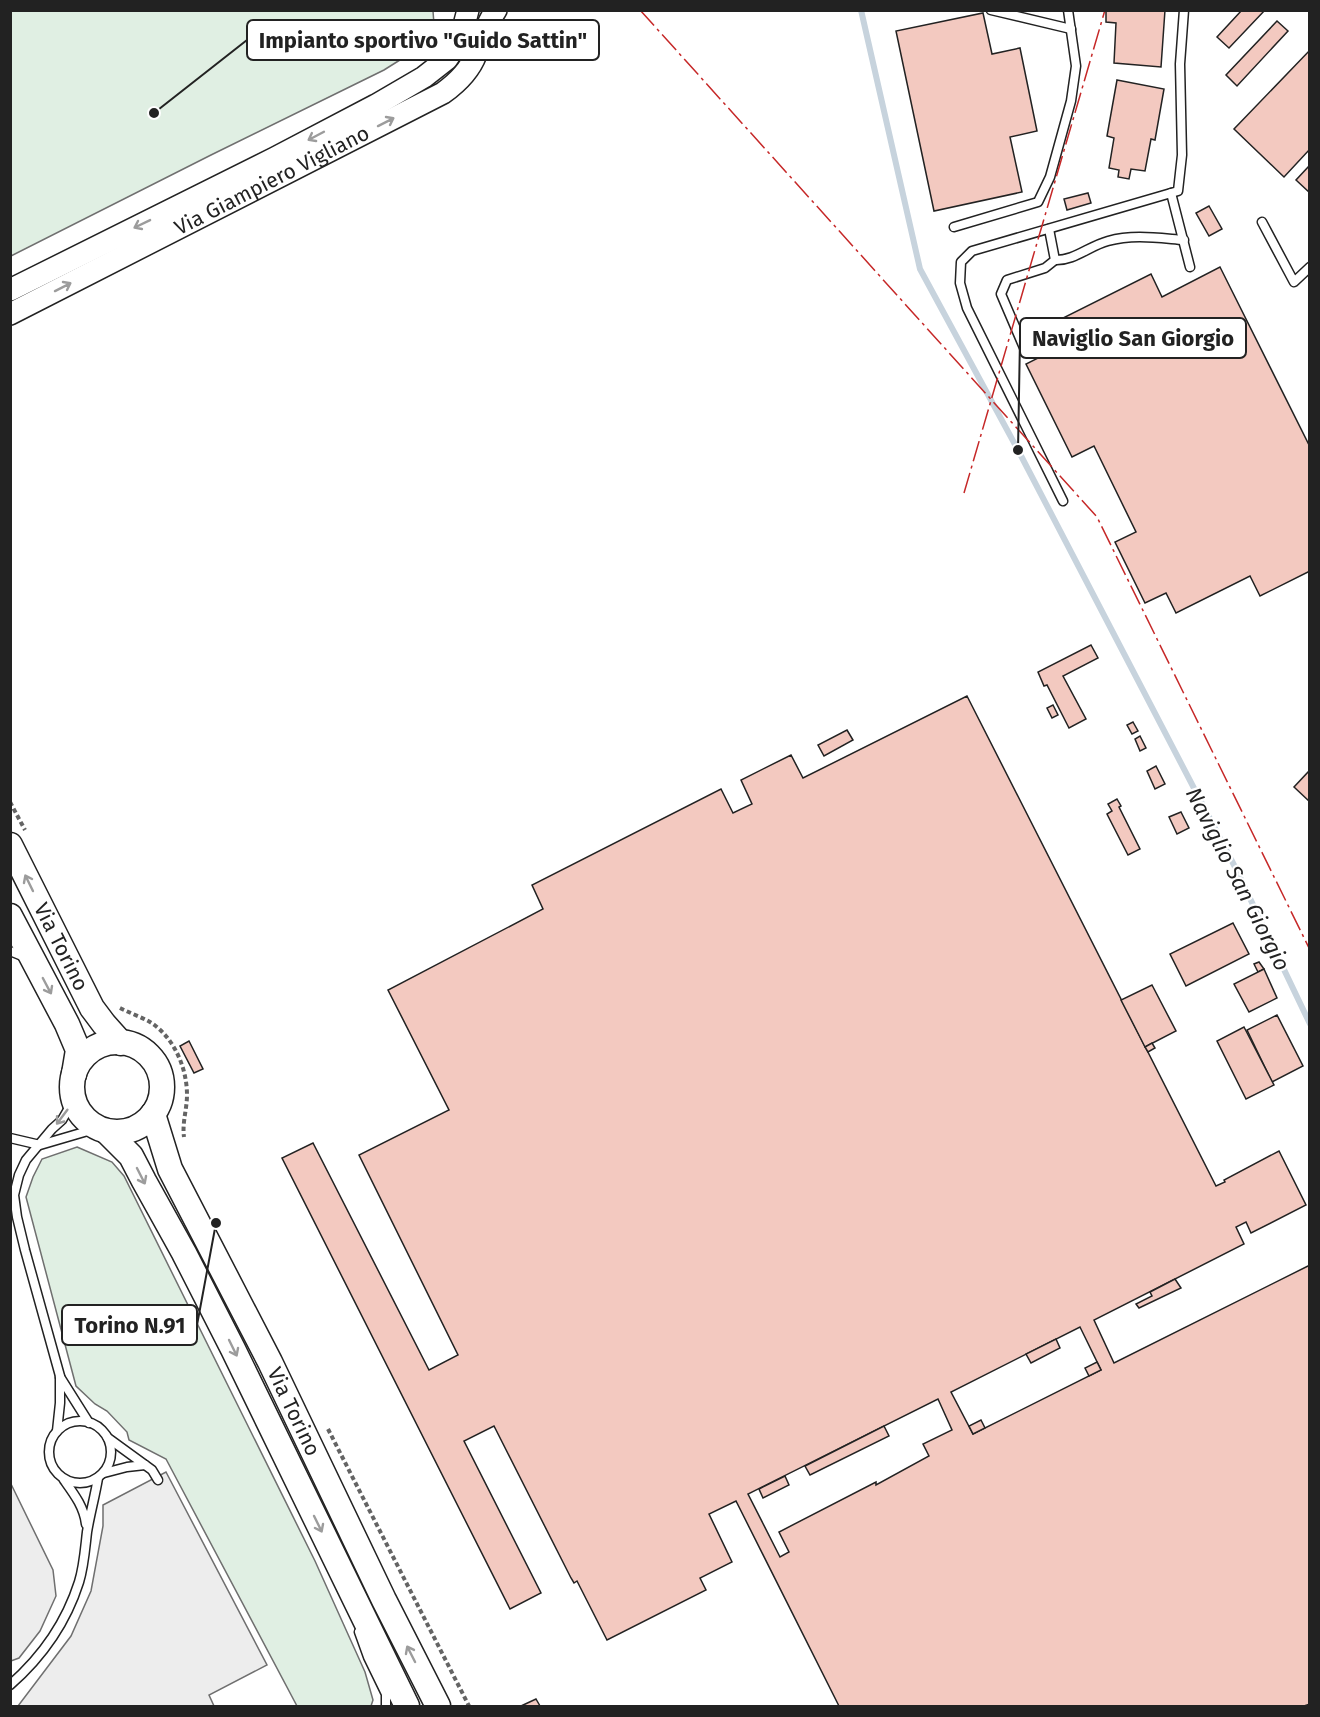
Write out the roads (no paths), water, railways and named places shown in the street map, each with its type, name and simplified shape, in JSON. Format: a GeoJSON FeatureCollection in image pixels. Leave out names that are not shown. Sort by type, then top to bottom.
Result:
{"type":"FeatureCollection","features":[{"type":"Feature","properties":{"kind":"main road","name":"Via Torino"},"geometry":{"type":"LineString","coordinates":[[19,839],[92,1008],[121,1042]]}},
{"type":"Feature","properties":{"kind":"main road","name":"Via Torino"},"geometry":{"type":"LineString","coordinates":[[10,915],[68,1024],[78,1050],[73,1080]]}},
{"type":"Feature","properties":{"kind":"main road"},"geometry":{"type":"LineString","coordinates":[[121,1042],[146,1053],[159,1071],[162,1084],[161,1097],[153,1114],[145,1123],[122,1132],[102,1129],[87,1120],[77,1107],[73,1092],[73,1080],[78,1066],[85,1057],[100,1046],[121,1042]]}},
{"type":"Feature","properties":{"kind":"main road","name":"Via Torino"},"geometry":{"type":"LineString","coordinates":[[153,1114],[170,1169],[270,1362],[438,1707]]}},
{"type":"Feature","properties":{"kind":"main road","name":"Via Torino"},"geometry":{"type":"LineString","coordinates":[[102,1129],[131,1156],[184,1253],[407,1707]]}},
{"type":"Feature","properties":{"kind":"street","name":"Via Giampiero Vigliano"},"geometry":{"type":"LineString","coordinates":[[10,290],[275,158],[376,105],[424,76],[447,59],[455,47],[462,33],[468,10]]}},
{"type":"Feature","properties":{"kind":"street","name":"Via Giampiero Vigliano"},"geometry":{"type":"LineString","coordinates":[[10,314],[443,93],[461,78],[471,64],[489,20],[496,10]]}},
{"type":"Feature","properties":{"kind":"lane"},"geometry":{"type":"LineString","coordinates":[[991,10],[1071,29]]}},
{"type":"Feature","properties":{"kind":"lane"},"geometry":{"type":"LineString","coordinates":[[954,227],[1038,202],[1050,177],[1071,101],[1076,66],[1068,10]]}},
{"type":"Feature","properties":{"kind":"lane"},"geometry":{"type":"LineString","coordinates":[[1063,501],[967,308],[960,283],[961,262],[972,251],[1178,191],[1182,155],[1180,64],[1184,10]]}},
{"type":"Feature","properties":{"kind":"lane"},"geometry":{"type":"LineString","coordinates":[[1171,193],[1190,267]]}},
{"type":"Feature","properties":{"kind":"lane"},"geometry":{"type":"LineString","coordinates":[[1262,222],[1294,282],[1310,267]]}},
{"type":"Feature","properties":{"kind":"lane"},"geometry":{"type":"LineString","coordinates":[[1049,229],[1055,260]]}},
{"type":"Feature","properties":{"kind":"lane"},"geometry":{"type":"LineString","coordinates":[[1025,350],[1001,294],[1007,280],[1045,268],[1055,260],[1067,260],[1106,241],[1132,237],[1184,240]]}},
{"type":"Feature","properties":{"kind":"lane"},"geometry":{"type":"LineString","coordinates":[[10,951],[35,962]]}},
{"type":"Feature","properties":{"kind":"lane"},"geometry":{"type":"LineString","coordinates":[[57,1431],[60,1376],[25,1250],[14,1195],[26,1160],[69,1108],[73,1080]]}},
{"type":"Feature","properties":{"kind":"lane"},"geometry":{"type":"LineString","coordinates":[[10,1138],[39,1145],[102,1129]]}},
{"type":"Feature","properties":{"kind":"lane"},"geometry":{"type":"LineString","coordinates":[[60,1376],[89,1423]]}},
{"type":"Feature","properties":{"kind":"lane"},"geometry":{"type":"LineString","coordinates":[[87,1533],[85,1514],[76,1496],[55,1472],[49,1455],[52,1438],[57,1431],[72,1422],[81,1421],[96,1426],[107,1437],[152,1470],[158,1480]]}},
{"type":"Feature","properties":{"kind":"lane"},"geometry":{"type":"LineString","coordinates":[[10,1685],[29,1669],[59,1629],[79,1582],[85,1557],[87,1533],[101,1475],[111,1459],[107,1437]]}},
{"type":"Feature","properties":{"kind":"lane"},"geometry":{"type":"LineString","coordinates":[[63,1479],[77,1484],[92,1481],[101,1475],[127,1467],[146,1465]]}},
{"type":"Feature","properties":{"kind":"lane"},"geometry":{"type":"LineString","coordinates":[[354,1599],[358,1629],[368,1657],[386,1694],[386,1707]]}},
{"type":"Feature","properties":{"kind":"waterway","name":"Naviglio San Giorgio"},"geometry":{"type":"LineString","coordinates":[[861,10],[920,269],[1018,450],[1235,867],[1310,1024]]}},
{"type":"Feature","properties":{"kind":"place","name":"Impianto sportivo \"Guido Sattin\""},"geometry":{"type":"Point","coordinates":[154,113]}},
{"type":"Feature","properties":{"kind":"place","name":"Naviglio San Giorgio"},"geometry":{"type":"Point","coordinates":[1018,450]}},
{"type":"Feature","properties":{"kind":"place","name":"Torino N.91"},"geometry":{"type":"Point","coordinates":[216,1223]}}]}
